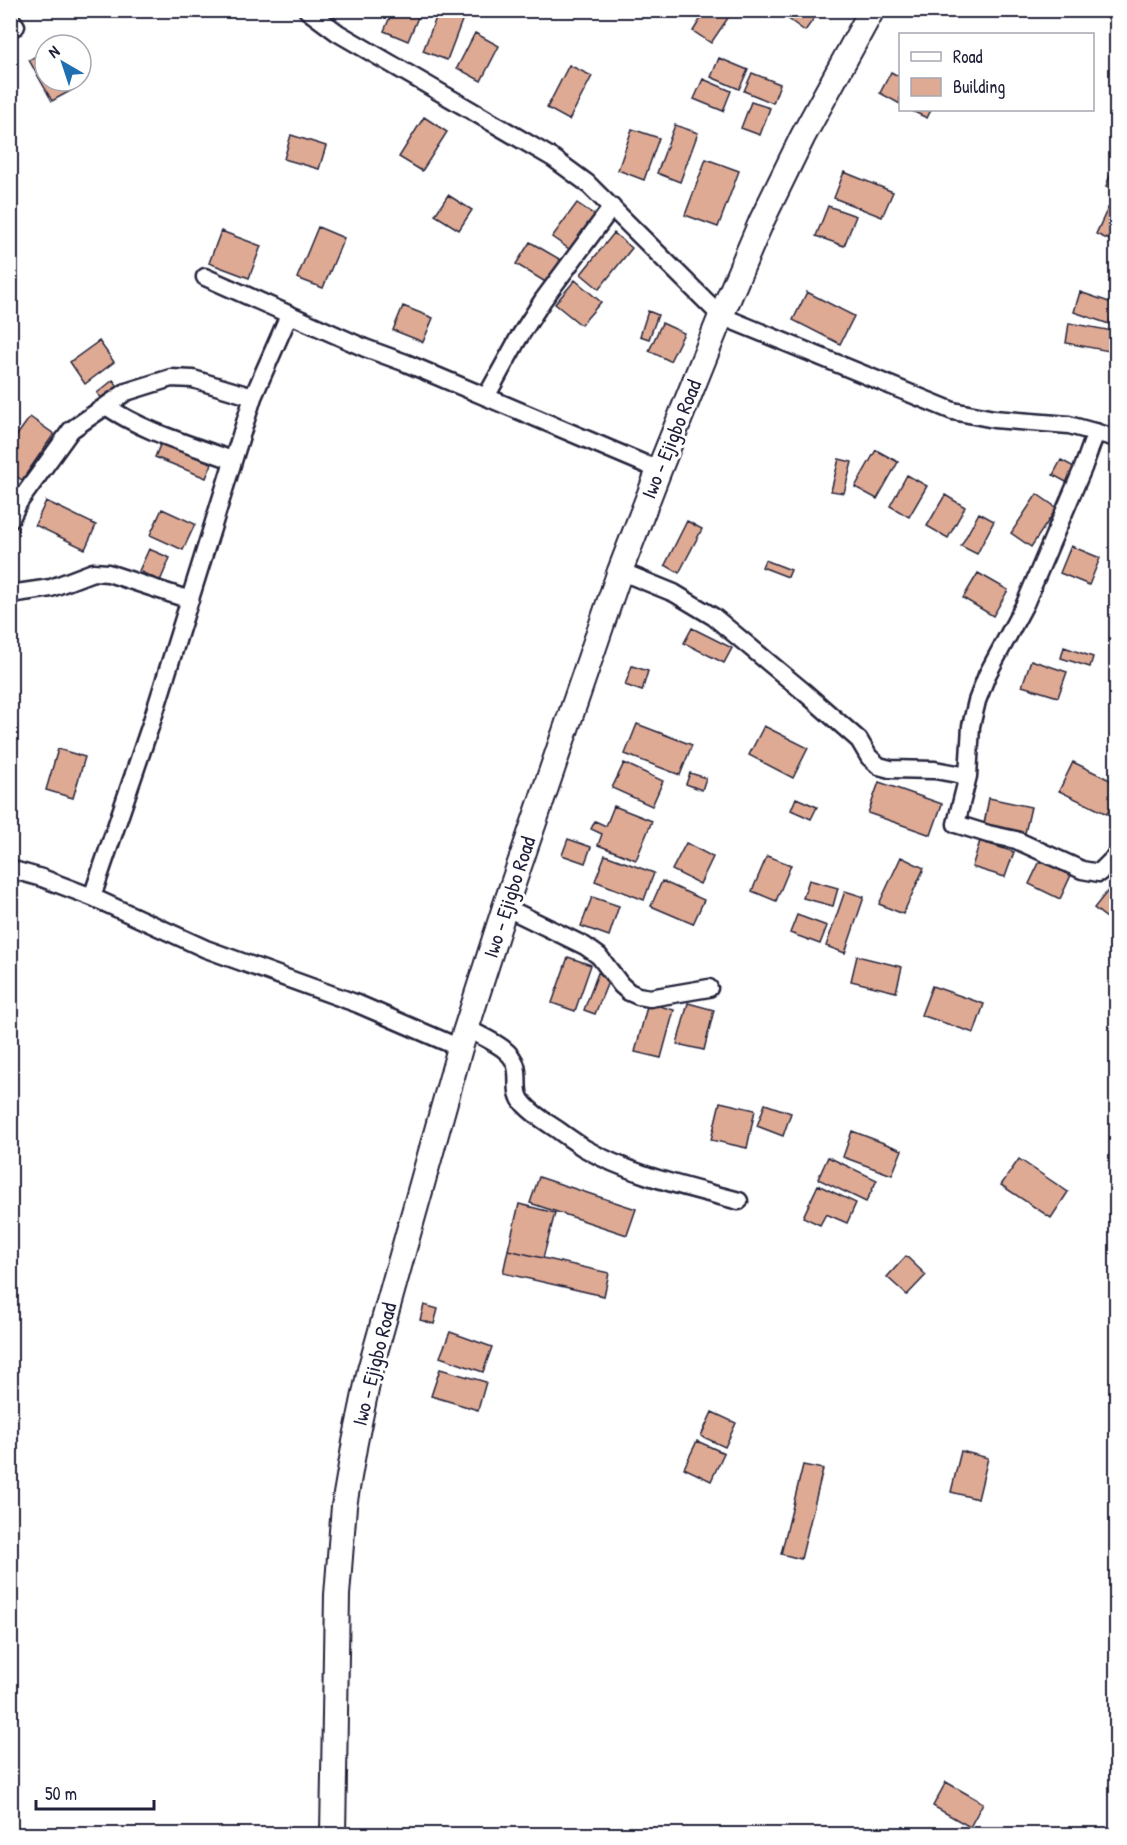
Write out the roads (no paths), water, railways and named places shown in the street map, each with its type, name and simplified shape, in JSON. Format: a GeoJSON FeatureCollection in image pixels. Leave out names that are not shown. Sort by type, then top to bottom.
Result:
{"type":"FeatureCollection","features":[{"type":"Feature","properties":{"kind":"main road","name":"Iwo - Ejigbo Road"},"geometry":{"type":"LineString","coordinates":[[333,1834],[337,1595],[344,1506],[370,1370],[463,1038],[505,907],[620,571],[659,470],[762,220],[803,135],[872,10]]}},
{"type":"Feature","properties":{"kind":"street"},"geometry":{"type":"LineString","coordinates":[[307,10],[338,33],[553,158],[587,183],[721,316],[953,411],[994,419],[1069,425],[1116,438]]}},
{"type":"Feature","properties":{"kind":"street"},"geometry":{"type":"LineString","coordinates":[[486,397],[543,300],[612,207]]}},
{"type":"Feature","properties":{"kind":"street"},"geometry":{"type":"LineString","coordinates":[[205,277],[365,348],[659,470]]}},
{"type":"Feature","properties":{"kind":"street"},"geometry":{"type":"LineString","coordinates":[[92,897],[151,724],[232,459],[253,397],[289,315]]}},
{"type":"Feature","properties":{"kind":"street"},"geometry":{"type":"LineString","coordinates":[[10,520],[19,501],[71,430],[126,392],[171,378],[193,379],[253,397]]}},
{"type":"Feature","properties":{"kind":"street"},"geometry":{"type":"LineString","coordinates":[[106,406],[126,420],[142,427],[232,459]]}},
{"type":"Feature","properties":{"kind":"street"},"geometry":{"type":"LineString","coordinates":[[1096,432],[1025,604],[987,675],[977,701],[971,726],[968,776],[956,824],[1016,840],[1082,870],[1099,873],[1116,856]]}},
{"type":"Feature","properties":{"kind":"street"},"geometry":{"type":"LineString","coordinates":[[620,571],[674,593],[714,617],[859,740],[869,757],[879,766],[890,769],[935,770],[968,776]]}},
{"type":"Feature","properties":{"kind":"street"},"geometry":{"type":"LineString","coordinates":[[10,594],[51,588],[93,572],[108,573],[190,600]]}},
{"type":"Feature","properties":{"kind":"street"},"geometry":{"type":"LineString","coordinates":[[10,869],[42,878],[92,897],[206,949],[358,1004],[506,1051],[512,1057],[516,1067],[518,1096],[523,1103],[585,1148],[622,1166],[675,1184],[739,1201]]}},
{"type":"Feature","properties":{"kind":"street"},"geometry":{"type":"LineString","coordinates":[[505,907],[585,946],[599,956],[621,985],[638,996],[650,998],[709,988]]}}]}
